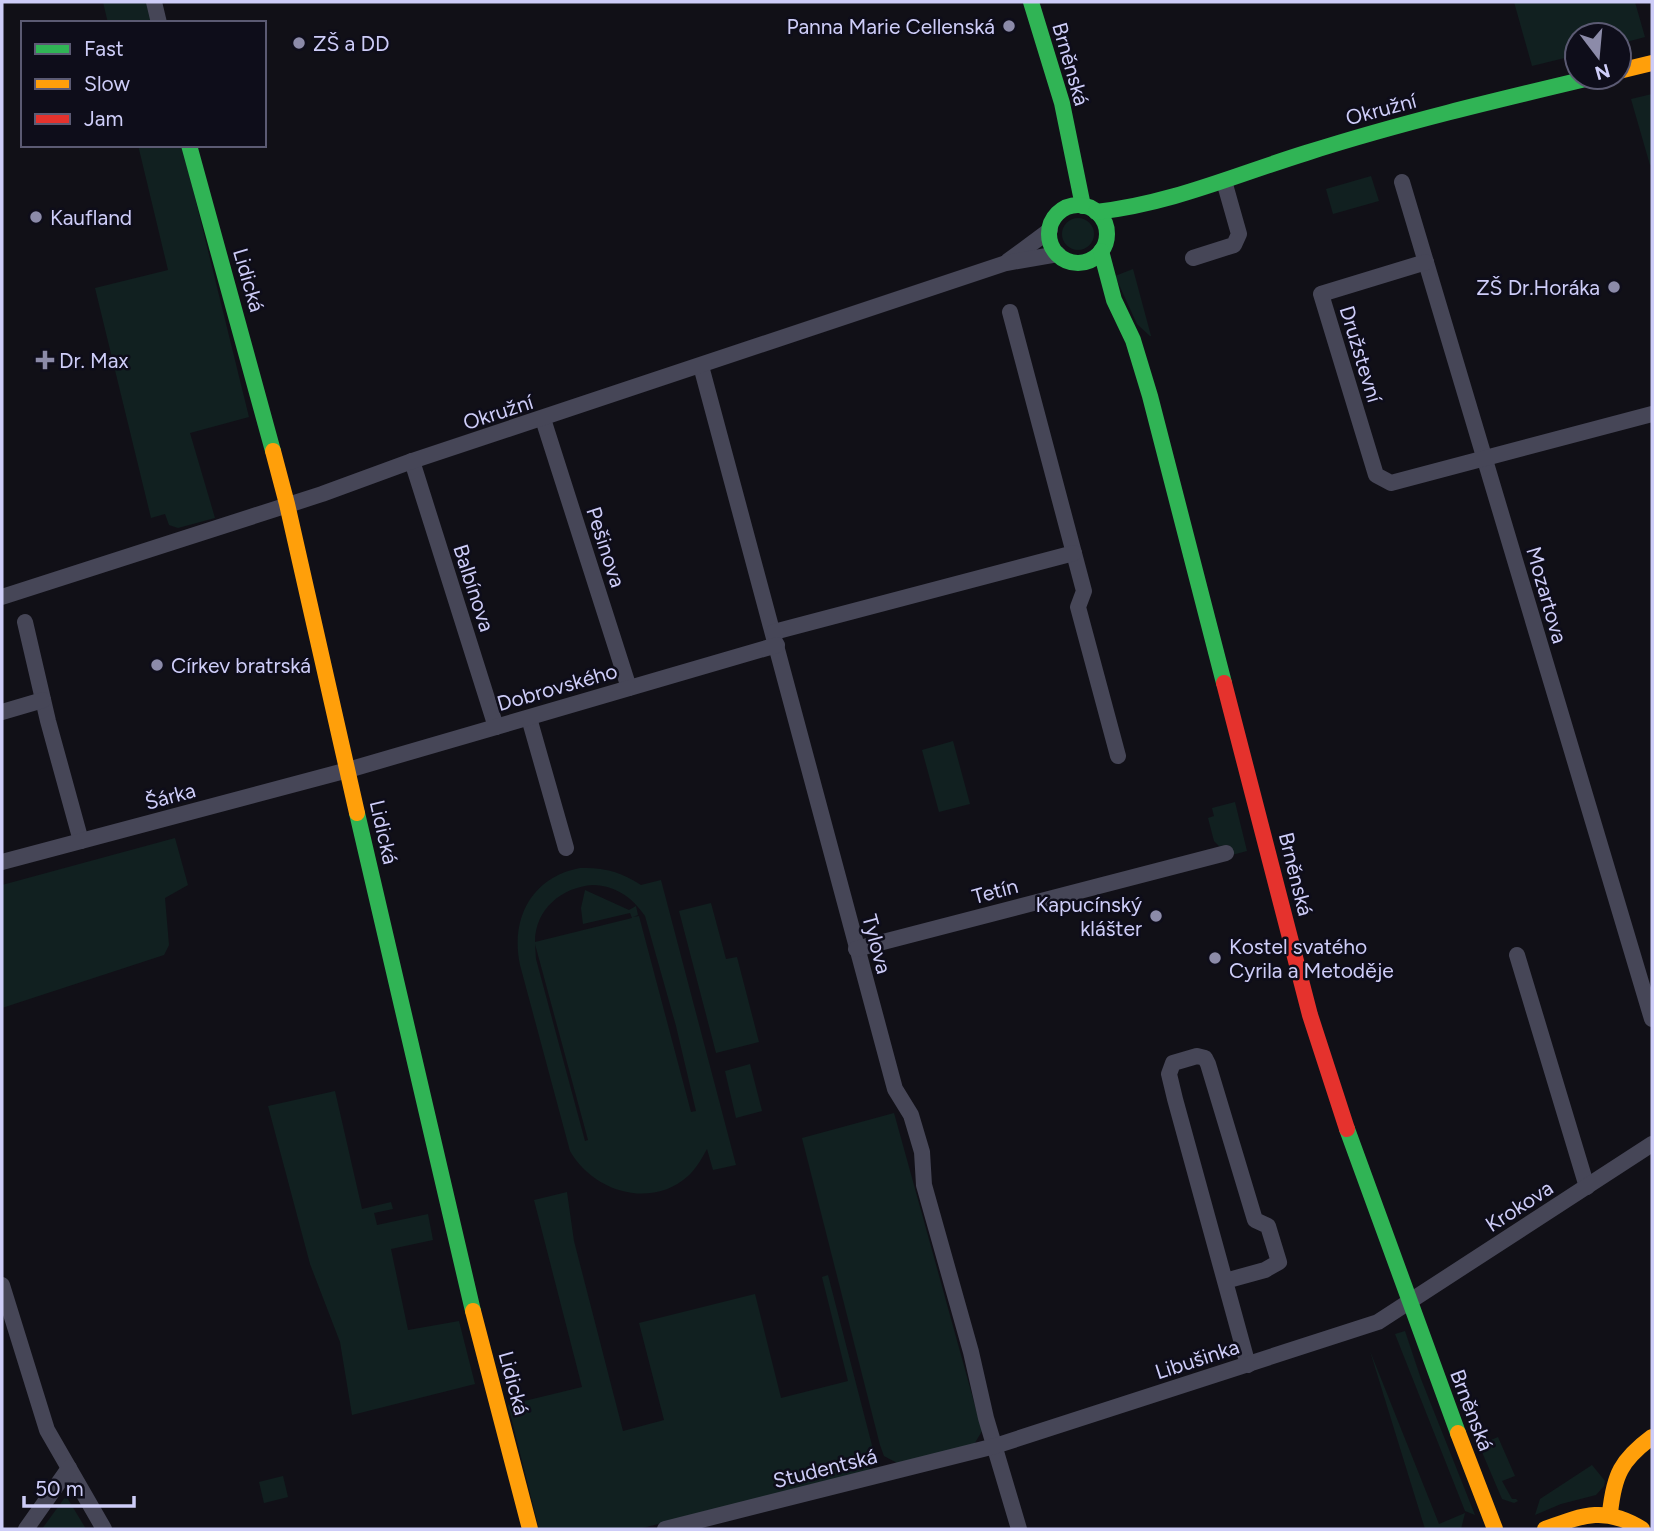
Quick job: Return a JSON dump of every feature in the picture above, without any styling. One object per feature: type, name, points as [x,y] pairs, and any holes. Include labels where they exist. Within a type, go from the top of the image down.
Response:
[{"type":"street","points":[[153,2],[158,21]]},
{"type":"street","name":"Brněnská","points":[[1031,2],[1062,102],[1068,138],[1066,154],[1082,209]]},
{"type":"street","points":[[1633,68],[1652,63]]},
{"type":"street","name":"Okružní","points":[[1082,209],[1122,211],[1183,196],[1380,130],[1563,85]]},
{"type":"street","name":"Lidická","points":[[190,147],[287,504],[458,1253],[530,1529]]},
{"type":"street","points":[[1193,258],[1234,245],[1238,240],[1239,234],[1224,181]]},
{"type":"street","name":"Mozartova","points":[[1402,182],[1652,1019]]},
{"type":"street","name":"Okružní","points":[[1104,244],[1183,196]]},
{"type":"street","points":[[1082,209],[1104,223],[1104,244],[1092,260],[1080,263],[1068,261],[1058,254],[1051,243],[1050,230],[1056,216],[1082,209]]},
{"type":"street","name":"Okružní","points":[[1006,263],[1050,230]]},
{"type":"street","name":"Brněnská","points":[[1104,244],[1114,300],[1133,340],[1150,396],[1310,1015],[1344,1125],[1495,1529]]},
{"type":"street","name":"Okružní","points":[[2,597],[322,494],[412,461],[1006,263],[1058,254]]},
{"type":"street","name":"Družstevní","points":[[1426,262],[1321,294],[1376,475],[1391,483],[1485,458]]},
{"type":"street","name":"Brněnská","points":[[1080,263],[1114,300]]},
{"type":"street","points":[[1010,312],[1084,591],[1077,607],[1118,756]]},
{"type":"street","name":"Tylova","points":[[701,366],[895,1088],[911,1115],[922,1152],[924,1185],[1019,1529]]},
{"type":"street","points":[[1485,458],[1652,414]]},
{"type":"street","name":"Pešinova","points":[[543,419],[629,688]]},
{"type":"street","name":"Balbínova","points":[[412,461],[496,727]]},
{"type":"street","name":"Dobrovského","points":[[348,770],[629,688],[776,638],[1074,553]]},
{"type":"street","points":[[25,622],[81,841]]},
{"type":"street","points":[[2,712],[43,700]]},
{"type":"street","points":[[529,718],[566,848]]},
{"type":"street","name":"Šárka","points":[[2,862],[348,770]]},
{"type":"street","name":"Tetín","points":[[856,949],[1226,853]]},
{"type":"street","points":[[1517,955],[1587,1187]]},
{"type":"street","points":[[1225,1281],[1265,1270],[1279,1262],[1268,1226],[1255,1220],[1208,1064],[1205,1058],[1197,1056],[1172,1063],[1168,1074],[1225,1281],[1248,1364]]},
{"type":"street","name":"Krokova","points":[[1408,1302],[1652,1144]]},
{"type":"street","points":[[2,1285],[5,1307],[47,1430],[104,1529]]},
{"type":"street","name":"Libušinka","points":[[995,1446],[1378,1322],[1408,1302]]},
{"type":"street","points":[[1610,1513],[1612,1481],[1620,1465],[1630,1453],[1652,1437]]},
{"type":"street","name":"Studentská","points":[[665,1529],[995,1446]]},
{"type":"street","points":[[26,1529],[69,1468]]},
{"type":"street","points":[[1545,1529],[1579,1518],[1610,1513],[1642,1529]]},
{"type":"shaded area","points":[[103,2],[147,2],[152,21],[108,21]]},
{"type":"shaded area","points":[[1514,2],[1635,2],[1645,37],[1633,40],[1633,21],[1563,21],[1563,58],[1532,66]]},
{"type":"shaded area","points":[[1652,94],[1652,164],[1650,165],[1631,99]]},
{"type":"shaded area","points":[[138,147],[182,147],[249,417],[190,433],[215,518],[178,528],[169,525],[165,514],[151,518],[95,288],[168,270]]},
{"type":"shaded area","points":[[1371,176],[1379,201],[1333,214],[1326,189]]},
{"type":"shaded area","points":[[1078,218],[1089,223],[1094,234],[1089,245],[1078,250],[1067,245],[1062,234],[1067,223]]},
{"type":"shaded area","points":[[1133,269],[1151,336],[1137,324],[1115,276]]},
{"type":"shaded area","points":[[953,741],[970,804],[939,812],[922,750]]},
{"type":"shaded area","points":[[1235,802],[1247,851],[1232,855],[1229,845],[1219,846],[1214,841],[1208,818],[1214,816],[1212,808]]},
{"type":"shaded area","points":[[175,838],[188,885],[165,898],[169,945],[164,955],[2,1008],[2,885]]},
{"type":"shaded area","points":[[580,868],[597,868],[612,871],[641,885],[661,880],[736,1165],[713,1170],[707,1149],[688,1176],[657,1192],[640,1194],[623,1191],[593,1177],[570,1151],[520,965],[518,948],[518,931],[528,902],[549,880]],"holes":[[[593,885],[623,894],[635,903],[645,916],[676,1026],[696,1111],[691,1112],[639,916],[633,917],[638,915],[636,906],[629,910],[585,890],[581,908],[583,924],[630,913],[632,918],[535,942],[540,919],[552,902],[571,890]],[[535,944],[588,1140],[585,1141],[536,959]]]},
{"type":"shaded area","points":[[711,903],[726,959],[737,957],[759,1042],[716,1053],[679,911]]},
{"type":"shaded area","points":[[750,1064],[762,1111],[736,1118],[725,1071]]},
{"type":"shaded area","points":[[335,1091],[362,1209],[391,1202],[393,1209],[374,1213],[377,1225],[428,1214],[433,1240],[391,1249],[408,1330],[459,1321],[475,1384],[352,1415],[340,1342],[310,1264],[268,1106]]},
{"type":"shaded area","points":[[894,1113],[982,1431],[973,1446],[901,1465],[884,1456],[880,1445],[802,1138]]},
{"type":"shaded area","points":[[567,1192],[574,1241],[623,1431],[664,1420],[639,1323],[755,1294],[781,1398],[848,1381],[822,1277],[828,1275],[875,1457],[871,1467],[864,1474],[638,1529],[539,1529],[508,1405],[582,1387],[534,1200]]},
{"type":"shaded area","points":[[1405,1331],[1421,1379],[1475,1515],[1465,1511],[1395,1334]]},
{"type":"shaded area","points":[[1370,1351],[1439,1524],[1465,1513],[1461,1529],[1425,1529]]},
{"type":"shaded area","points":[[1498,1437],[1515,1476],[1502,1481],[1512,1499],[1518,1501],[1514,1503],[1502,1499],[1479,1445]]},
{"type":"shaded area","points":[[1592,1465],[1605,1481],[1596,1495],[1561,1504],[1535,1515],[1540,1499]]},
{"type":"shaded area","points":[[283,1476],[288,1497],[264,1503],[259,1482]]},
{"type":"shaded area","points":[[66,1496],[86,1529],[42,1529]]},
{"type":"traffic: fast","points":[[1031,2],[1062,103],[1083,206]]},
{"type":"traffic: fast","points":[[1096,212],[1176,196],[1377,132],[1563,84]]},
{"type":"traffic: fast","points":[[190,147],[273,451]]},
{"type":"traffic: fast","points":[[1078,205],[1094,210],[1102,218],[1107,234],[1102,250],[1094,258],[1078,263],[1062,258],[1054,250],[1049,234],[1054,218],[1062,210],[1078,205]]},
{"type":"traffic: fast","points":[[1101,251],[1114,300],[1133,340],[1150,396],[1224,683]]},
{"type":"traffic: fast","points":[[357,813],[473,1311]]},
{"type":"traffic: fast","points":[[1347,1129],[1458,1433]]},
{"type":"traffic: slow","points":[[1633,68],[1652,63]]},
{"type":"traffic: slow","points":[[273,451],[357,813]]},
{"type":"traffic: slow","points":[[473,1311],[530,1529]]},
{"type":"traffic: slow","points":[[1458,1433],[1495,1529]]},
{"type":"traffic: slow","points":[[1610,1513],[1614,1488],[1621,1469],[1633,1453],[1652,1437]]},
{"type":"traffic: slow","points":[[1545,1529],[1594,1515],[1617,1517],[1642,1529]]},
{"type":"traffic: jam","points":[[1224,683],[1310,1015],[1347,1129]]},
{"type":"place","name":"Panna Marie Cellenská","points":[[1009,26]]},
{"type":"place","name":"ZŠ a DD","points":[[299,43]]},
{"type":"place","name":"Kaufland","points":[[36,217]]},
{"type":"place","name":"ZŠ Dr.Horáka","points":[[1614,287]]},
{"type":"place","name":"Dr. Max","points":[[45,360]]},
{"type":"place","name":"Církev bratrská","points":[[157,665]]},
{"type":"place","name":"Kapucínský klášter","points":[[1156,916]]},
{"type":"place","name":"Kostel svatého Cyrila a Metoděje","points":[[1215,958]]}]
